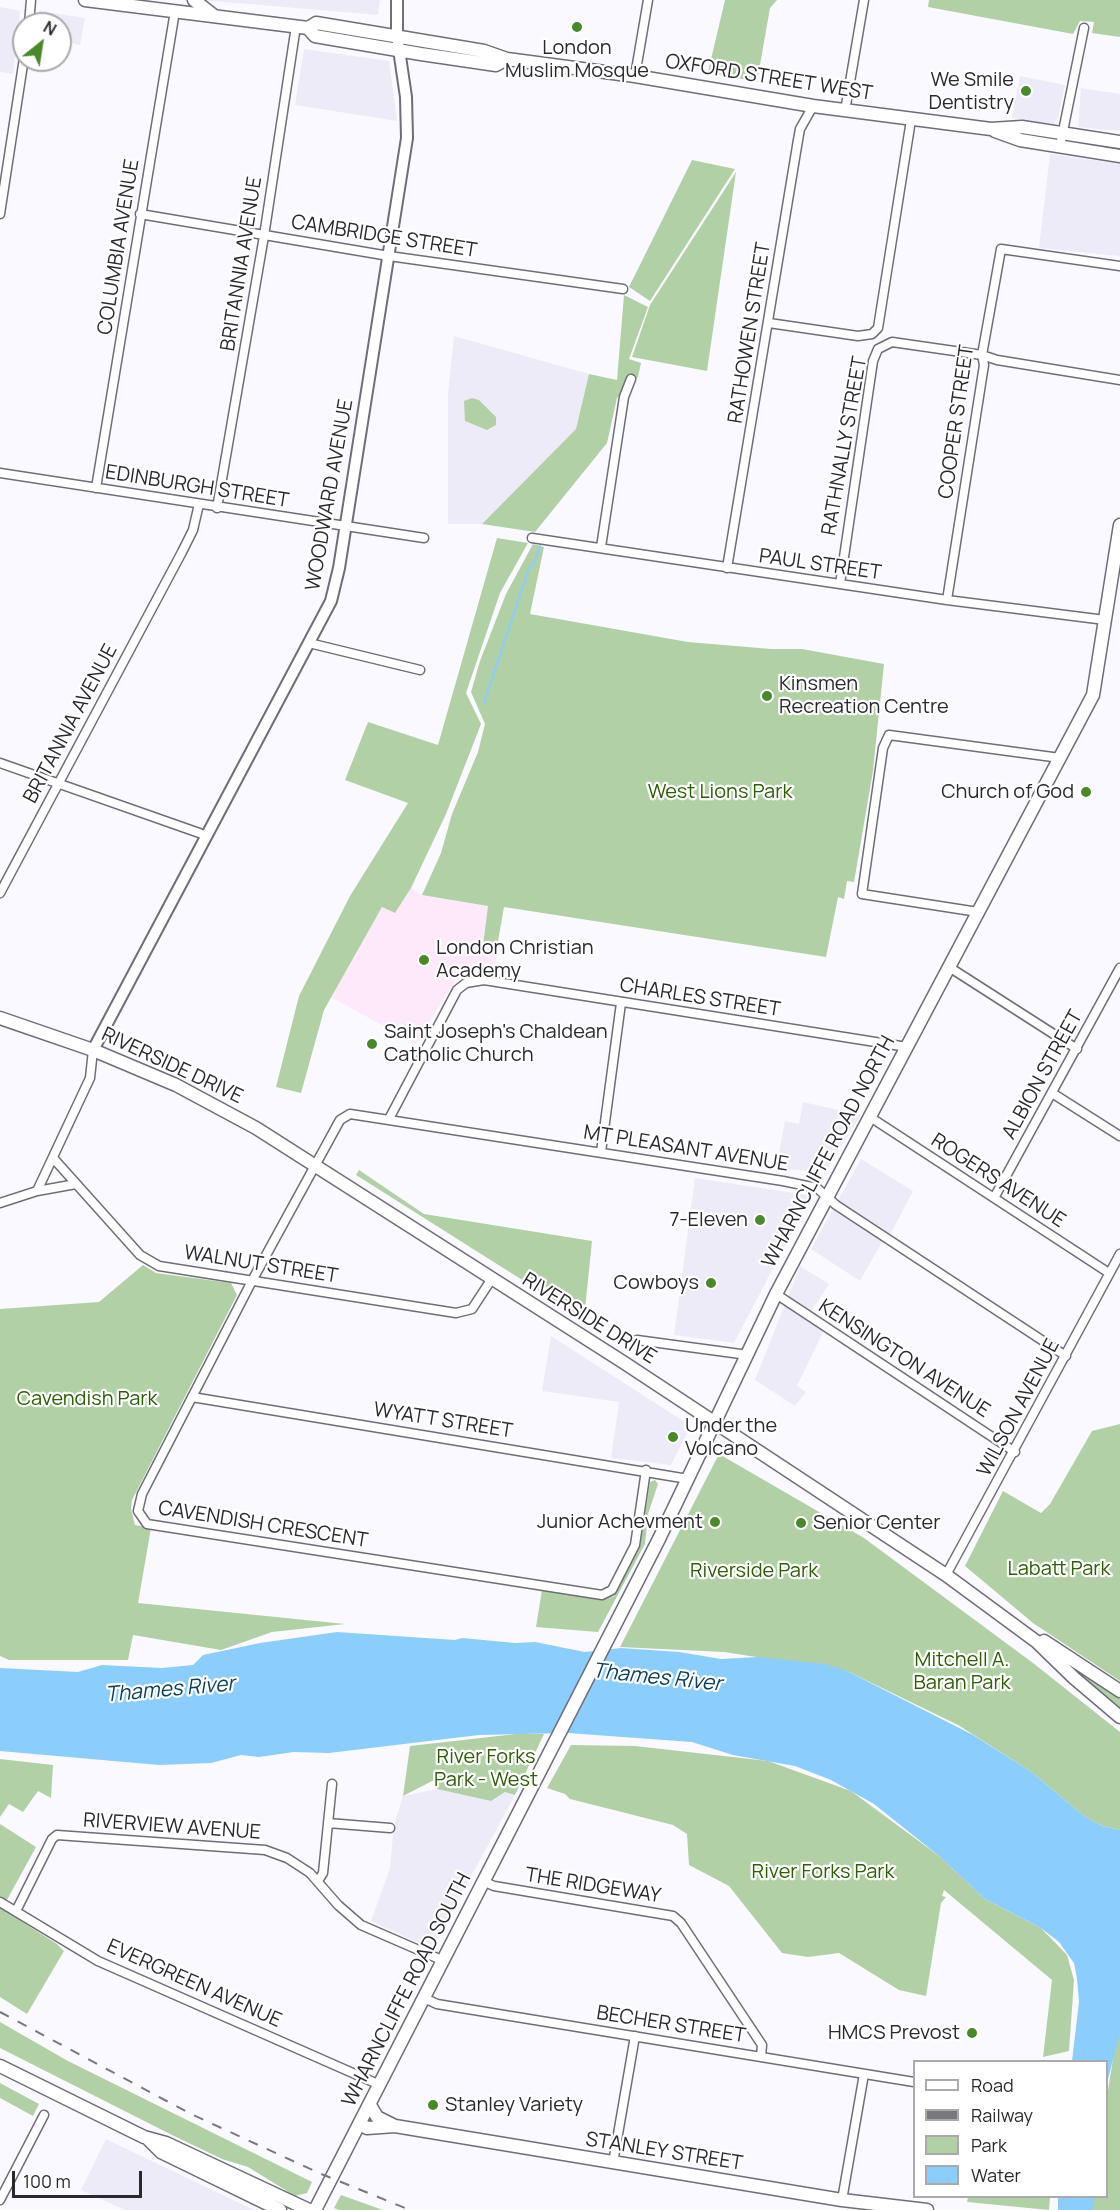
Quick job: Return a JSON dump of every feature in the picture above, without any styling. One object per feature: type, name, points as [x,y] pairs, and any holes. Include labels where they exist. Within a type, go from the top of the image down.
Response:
[{"type":"main road","name":"OXFORD STREET WEST","points":[[85,0],[302,27],[316,23],[397,43],[484,51],[507,59],[635,76],[845,111],[991,129],[1022,127],[1120,142]]},
{"type":"main road","points":[[194,0],[214,16]]},
{"type":"main road","name":"OXFORD STREET WEST","points":[[991,129],[1020,140],[1120,156]]},
{"type":"main road","name":"WHARNCLIFFE ROAD NORTH","points":[[533,1787],[716,1423],[776,1294],[1093,695],[1117,561],[1120,525]]},
{"type":"main road","name":"RIVERSIDE DRIVE","points":[[0,1018],[93,1050],[180,1087],[256,1128],[716,1423],[946,1575],[1037,1642],[1074,1678],[1120,1717]]},
{"type":"main road","points":[[1037,1642],[1044,1641],[1120,1691]]},
{"type":"main road","name":"WHARNCLIFFE ROAD SOUTH","points":[[315,2210],[533,1787]]},
{"type":"main road","points":[[0,2066],[144,2137],[166,2143],[309,2210]]},
{"type":"main road","name":"STANLEY STREET","points":[[370,2105],[377,2117],[395,2126]]},
{"type":"main road","name":"STANLEY STREET","points":[[360,2124],[367,2128],[395,2126],[842,2200],[927,2210]]},
{"type":"main road","points":[[144,2137],[161,2152],[280,2210]]},
{"type":"street","name":"WOODWARD AVENUE","points":[[93,1050],[330,601],[345,527],[407,138],[406,97],[397,43],[397,0]]},
{"type":"street","points":[[635,76],[648,0]]},
{"type":"street","points":[[845,111],[864,0]]},
{"type":"street","name":"COLUMBIA AVENUE","points":[[96,488],[175,11]]},
{"type":"street","name":"BRITANNIA AVENUE","points":[[218,508],[302,27]]},
{"type":"street","points":[[1060,146],[1084,28]]},
{"type":"street","points":[[0,214],[22,72]]},
{"type":"street","name":"RATHOWEN STREET","points":[[727,568],[800,129],[813,106]]},
{"type":"street","name":"RATHNALLY STREET","points":[[769,323],[858,336],[872,334],[880,320],[911,120]]},
{"type":"street","name":"CAMBRIDGE STREET","points":[[140,214],[389,256],[623,289]]},
{"type":"street","name":"COOPER STREET","points":[[947,600],[984,365],[982,355],[1001,249],[1120,266]]},
{"type":"street","name":"RATHNALLY STREET","points":[[840,584],[873,361],[878,348],[892,342],[982,355]]},
{"type":"street","points":[[982,355],[997,360],[1120,380]]},
{"type":"street","points":[[601,547],[624,397],[631,378]]},
{"type":"street","name":"EDINBURGH STREET","points":[[0,473],[424,538]]},
{"type":"street","name":"BRITANNIA AVENUE","points":[[0,893],[186,545],[193,530],[199,504]]},
{"type":"street","name":"PAUL STREET","points":[[532,538],[947,600],[1105,620]]},
{"type":"street","points":[[309,643],[420,670]]},
{"type":"street","points":[[978,912],[862,894],[883,748],[889,735],[1060,758]]},
{"type":"street","points":[[0,763],[206,835]]},
{"type":"street","points":[[949,967],[1077,1049]]},
{"type":"street","name":"ALBION STREET","points":[[994,1198],[1120,968]]},
{"type":"street","name":"CHARLES STREET","points":[[389,1119],[457,990],[466,983],[484,980],[907,1047]]},
{"type":"street","points":[[602,1152],[621,1003]]},
{"type":"street","points":[[36,1191],[54,1158],[90,1078],[93,1050]]},
{"type":"street","points":[[1052,1093],[1120,1136]]},
{"type":"street","name":"MT PLEASANT AVENUE","points":[[314,1166],[340,1120],[350,1114],[783,1180],[817,1188],[836,1206],[1066,1356]]},
{"type":"street","name":"ROGERS AVENUE","points":[[870,1117],[994,1198],[1114,1270]]},
{"type":"street","name":"WALNUT STREET","points":[[54,1158],[140,1255],[159,1266],[253,1279],[456,1313],[472,1310],[491,1280]]},
{"type":"street","name":"CAVENDISH CRESCENT","points":[[314,1166],[142,1494],[138,1511],[147,1524],[602,1595],[612,1590],[635,1545],[646,1470]]},
{"type":"street","points":[[0,1203],[36,1191],[76,1184]]},
{"type":"street","name":"WILSON AVENUE","points":[[946,1575],[1114,1270],[1120,1254]]},
{"type":"street","name":"KENSINGTON AVENUE","points":[[776,1294],[1015,1452]]},
{"type":"street","points":[[637,1340],[748,1355]]},
{"type":"street","name":"WYATT STREET","points":[[192,1397],[646,1470],[688,1479]]},
{"type":"street","points":[[318,1881],[323,1873],[332,1784]]},
{"type":"street","points":[[328,1823],[390,1828]]},
{"type":"street","name":"RIVERVIEW AVENUE","points":[[16,1911],[52,1839],[60,1835],[265,1850],[287,1858],[318,1881],[338,1905],[361,1925],[444,1961]]},
{"type":"street","name":"THE RIDGEWAY","points":[[485,1882],[494,1886],[674,1916],[681,1923],[762,2045],[761,2057]]},
{"type":"street","name":"EVERGREEN AVENUE","points":[[0,1902],[98,1961],[381,2085]]},
{"type":"street","name":"BECHER STREET","points":[[424,1998],[438,2004],[913,2082]]},
{"type":"street","points":[[613,2163],[635,2036]]},
{"type":"street","points":[[842,2200],[864,2074]]},
{"type":"street","points":[[0,2200],[44,2115]]},
{"type":"shaded area","points":[[201,0],[380,0],[378,15]]},
{"type":"shaded area","points":[[0,7],[20,11],[12,12],[13,74],[0,72]]},
{"type":"shaded area","points":[[72,16],[85,18],[80,45],[72,43]]},
{"type":"shaded area","points":[[304,49],[389,61],[397,121],[295,105]]},
{"type":"shaded area","points":[[1020,76],[1065,85],[1058,118],[1054,124],[1012,118]]},
{"type":"shaded area","points":[[1081,88],[1120,94],[1120,131],[1078,127]]},
{"type":"shaded area","points":[[1050,154],[1120,164],[1120,256],[1039,248]]},
{"type":"shaded area","points":[[454,336],[589,374],[576,429],[482,524],[448,524],[448,393]]},
{"type":"shaded area","name":"London Christian Academy","points":[[411,888],[422,895],[488,906],[483,944],[497,947],[496,974],[460,972],[416,1044],[331,997],[382,907],[395,913]]},
{"type":"shaded area","points":[[803,1102],[861,1115],[826,1171],[776,1169],[785,1121],[799,1124]]},
{"type":"shaded area","points":[[861,1159],[913,1191],[889,1237],[882,1242],[860,1281],[811,1249]]},
{"type":"shaded area","points":[[695,1178],[807,1195],[807,1203],[734,1343],[674,1335]]},
{"type":"shaded area","points":[[800,1266],[829,1284],[810,1313],[827,1324],[797,1386],[806,1392],[795,1406],[755,1380]]},
{"type":"shaded area","points":[[551,1336],[691,1426],[671,1465],[611,1458],[619,1402],[542,1391]]},
{"type":"shaded area","points":[[437,1789],[491,1801],[505,1792],[515,1795],[432,1949],[371,1921],[390,1868],[394,1825],[403,1796]]},
{"type":"shaded area","points":[[106,2139],[254,2210],[125,2210],[81,2190]]},
{"type":"green space","points":[[725,0],[777,0],[770,8],[757,82],[708,72]]},
{"type":"green space","points":[[929,0],[1120,0],[1120,37],[1092,33],[1094,22],[1080,21],[1073,34],[928,7]]},
{"type":"green space","points":[[692,160],[735,169],[650,301],[629,287]]},
{"type":"green space","points":[[736,172],[707,371],[632,357],[650,305]]},
{"type":"green space","points":[[624,295],[648,307],[629,359],[641,363],[638,377],[617,398],[607,443],[535,532],[482,524],[576,429],[589,374],[617,380]]},
{"type":"green space","points":[[472,398],[479,400],[496,417],[496,425],[487,430],[465,421],[464,401]]},
{"type":"green space","points":[[497,538],[528,543],[500,593],[466,693],[481,724],[446,814],[411,888],[395,913],[382,907],[324,1010],[301,1093],[276,1087],[299,996],[350,896],[408,803],[345,780],[368,722],[438,745]]},
{"type":"green space","name":"West Lions Park","points":[[533,544],[544,547],[530,614],[688,642],[771,649],[802,649],[884,664],[873,771],[854,882],[847,881],[844,899],[838,897],[826,957],[504,907],[497,947],[483,945],[488,906],[422,895],[441,853],[452,814],[478,752],[485,724],[471,692],[480,661],[506,594]]},
{"type":"green space","points":[[359,1170],[424,1214],[592,1241],[584,1319],[356,1175]]},
{"type":"green space","name":"Cavendish Park","points":[[143,1265],[156,1273],[231,1283],[237,1295],[132,1500],[131,1509],[135,1525],[151,1528],[138,1603],[345,1624],[272,1632],[221,1650],[133,1635],[128,1660],[9,1660],[0,1656],[0,1309],[99,1302]]},
{"type":"green space","name":"Labatt Park","points":[[1120,1424],[1120,1681],[1033,1623],[965,1566],[1003,1491],[1041,1513],[1050,1504],[1092,1431]]},
{"type":"green space","name":"Riverside Park","points":[[719,1454],[864,1538],[1033,1663],[1120,1732],[1120,1830],[1102,1826],[1084,1816],[1030,1771],[958,1725],[847,1671],[724,1652],[620,1647]]},
{"type":"green space","points":[[655,1480],[658,1484],[648,1514],[645,1544],[598,1632],[536,1627],[542,1590],[603,1600],[614,1596],[640,1546],[650,1482]]},
{"type":"green space","points":[[1079,1671],[1120,1699],[1120,1709],[1078,1673]]},
{"type":"green space","name":"River Forks Park - West","points":[[516,1734],[544,1734],[515,1795],[505,1792],[491,1801],[437,1789],[438,1778],[403,1796],[410,1746]]},
{"type":"green space","name":"River Forks Park","points":[[571,1745],[635,1746],[768,1761],[851,1791],[939,1856],[985,1899],[1041,1928],[1067,1955],[1074,1980],[1069,2051],[1043,2057],[1052,1980],[944,1890],[942,1896],[946,1897],[941,1903],[926,1996],[899,1990],[839,1953],[808,1957],[782,1953],[729,1886],[689,1865],[687,1834],[673,1825],[570,1799],[565,1794],[547,1788]]},
{"type":"green space","points":[[0,1759],[53,1765],[51,1798],[38,1791],[23,1812],[9,1804],[0,1817]]},
{"type":"green space","points":[[0,1824],[36,1847],[2,1909],[57,1944],[64,1951],[27,2014],[0,1997]]},
{"type":"green space","points":[[1120,2014],[1120,2210],[1089,2210],[1091,2198],[1108,2198],[1108,2091]]},
{"type":"green space","points":[[0,2022],[68,2061],[312,2182],[307,2193],[295,2196],[248,2167],[222,2159],[174,2136],[0,2048]]},
{"type":"green space","points":[[0,2083],[39,2104],[33,2116],[0,2098]]},
{"type":"green space","points":[[341,2195],[383,2210],[339,2210],[334,2208]]},
{"type":"green space","points":[[968,2198],[1050,2198],[1049,2210],[967,2202]]},
{"type":"water","name":"Thames River","points":[[337,1632],[455,1640],[462,1638],[515,1643],[535,1642],[585,1652],[621,1648],[679,1652],[721,1659],[758,1657],[825,1664],[847,1671],[973,1735],[1030,1771],[1084,1816],[1102,1826],[1120,1830],[1120,2033],[1108,2079],[1108,2060],[1072,2060],[1079,2002],[1077,1978],[1074,1963],[1059,1942],[1041,1928],[985,1899],[939,1856],[874,1804],[831,1780],[795,1766],[733,1755],[692,1742],[568,1733],[479,1735],[329,1753],[294,1752],[259,1757],[241,1755],[211,1763],[159,1765],[0,1751],[0,1668],[78,1672],[102,1665],[162,1668],[193,1665],[203,1655],[260,1643]]},
{"type":"water","points":[[1058,2198],[1095,2198],[1092,2210],[1058,2210]]},
{"type":"waterway","points":[[484,703],[529,568],[535,562],[540,546]]},
{"type":"railway","points":[[0,2012],[191,2114],[319,2173],[410,2210]]},
{"type":"place","name":"London Muslim Mosque","points":[[577,27]]},
{"type":"place","name":"We Smile Dentistry","points":[[1026,91]]},
{"type":"place","name":"Kinsmen Recreation Centre","points":[[767,696]]},
{"type":"place","name":"Church of God","points":[[1086,792]]},
{"type":"place","name":"London Christian Academy","points":[[424,960]]},
{"type":"place","name":"Saint Joseph's Chaldean Catholic Church","points":[[372,1044]]},
{"type":"place","name":"7-Eleven","points":[[760,1220]]},
{"type":"place","name":"Cowboys","points":[[711,1283]]},
{"type":"place","name":"Under the Volcano","points":[[673,1437]]},
{"type":"place","name":"Junior Achevment","points":[[715,1522]]},
{"type":"place","name":"Senior Center","points":[[801,1523]]},
{"type":"place","name":"HMCS Prevost","points":[[972,2033]]},
{"type":"place","name":"Stanley Variety","points":[[433,2105]]},
{"type":"park label","name":"Mitchell A. Baran Park","points":[[962,1672]]}]
